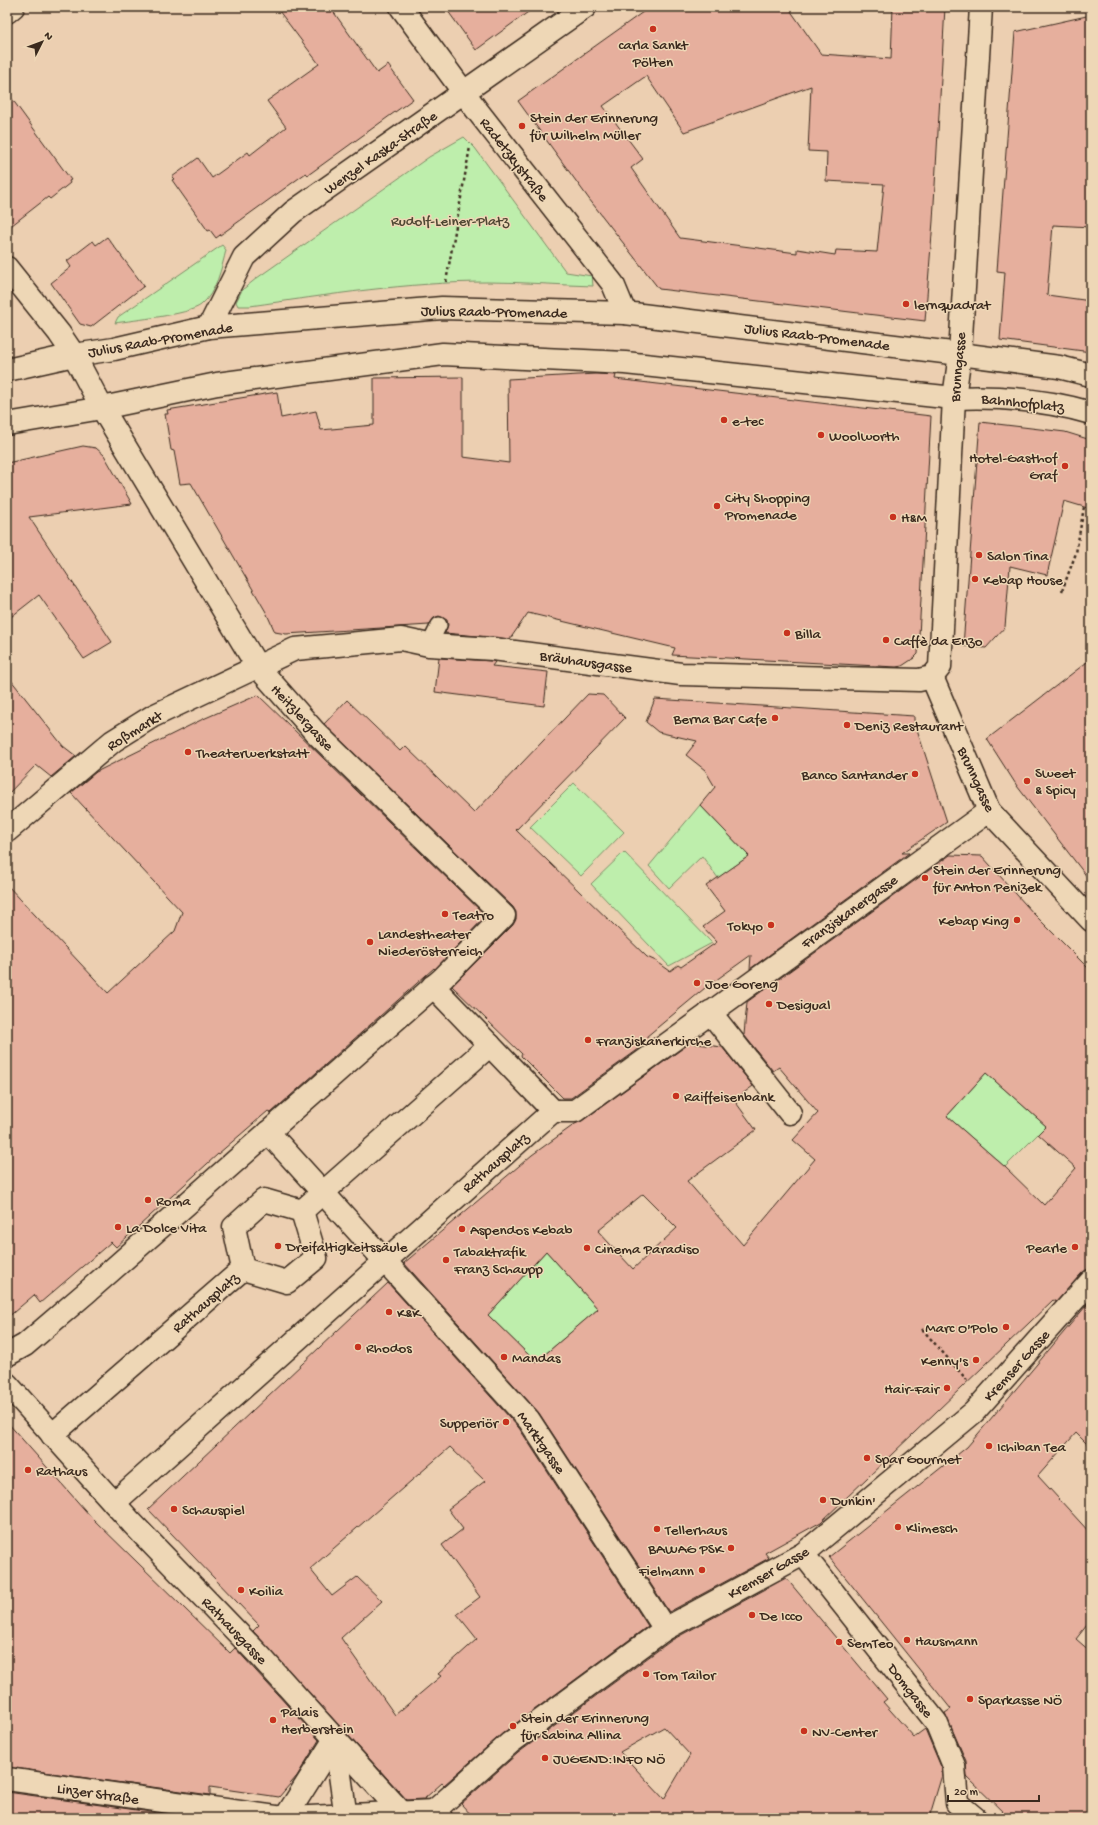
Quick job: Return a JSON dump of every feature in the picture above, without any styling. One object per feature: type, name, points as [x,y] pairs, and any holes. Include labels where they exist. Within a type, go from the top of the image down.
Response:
[{"type":"street","points":[[7,12],[13,7]]},
{"type":"street","name":"Radetzkystraße","points":[[401,7],[471,101],[613,284],[625,313]]},
{"type":"street","name":"Wenzel Kaska-Straße","points":[[209,327],[244,257],[293,212],[471,101],[585,7]]},
{"type":"street","name":"Brunngasse","points":[[981,7],[960,354],[954,398],[940,667],[926,679],[989,811],[1091,920]]},
{"type":"street","name":"Heitzlergasse","points":[[7,268],[59,333],[74,355],[102,408],[257,666],[315,732],[504,916],[438,982]]},
{"type":"street","name":"Julius Raab-Promenade","points":[[7,370],[74,355],[114,349],[209,327],[442,308],[625,313],[960,354]]},
{"type":"street","points":[[7,424],[102,408],[217,384],[443,354],[625,363],[954,398]]},
{"type":"street","points":[[960,354],[1059,367],[1091,375]]},
{"type":"street","name":"Bahnhofplatz","points":[[954,398],[986,397],[1062,404],[1091,413]]},
{"type":"street","name":"Bräuhausgasse","points":[[257,666],[295,649],[347,637],[401,640],[429,645],[493,649],[681,674],[926,679]]},
{"type":"street","name":"Roßmarkt","points":[[7,831],[113,741],[153,716],[257,666]]},
{"type":"street","name":"Franziskanergasse","points":[[553,1111],[575,1111],[989,811]]},
{"type":"street","points":[[7,1355],[25,1345],[87,1292],[438,982],[490,1045],[553,1111]]},
{"type":"street","points":[[710,1012],[790,1113]]},
{"type":"street","points":[[243,1269],[287,1282],[316,1258],[302,1211],[490,1045]]},
{"type":"street","name":"Rathausplatz","points":[[114,1503],[390,1267],[553,1111]]},
{"type":"street","points":[[268,1132],[390,1267]]},
{"type":"street","name":"Rathausplatz","points":[[52,1435],[243,1269],[234,1227],[264,1200],[302,1211]]},
{"type":"street","name":"Marktgasse","points":[[390,1267],[529,1420],[665,1629]]},
{"type":"street","name":"Kremser Gasse","points":[[437,1815],[510,1743],[665,1629],[803,1554],[974,1412],[1091,1281]]},
{"type":"street","points":[[7,1384],[114,1503]]},
{"type":"street","name":"Rathausgasse","points":[[114,1503],[260,1656],[334,1739],[398,1815]]},
{"type":"street","name":"Domgasse","points":[[803,1554],[936,1722],[954,1766],[953,1810],[975,1818]]},
{"type":"street","points":[[334,1739],[346,1816]]},
{"type":"street","points":[[284,1818],[334,1739]]},
{"type":"street","name":"Linzer Straße","points":[[7,1779],[284,1818]]},
{"type":"street","points":[[289,1818],[437,1815]]},
{"type":"lane","points":[[429,645],[439,625]]},
{"type":"path","points":[[442,308],[471,101]]},
{"type":"path","points":[[1062,591],[1076,552],[1084,507]]},
{"type":"path","points":[[922,1329],[985,1400]]},
{"type":"green space","name":"Rudolf-Leiner-Platz","points":[[464,137],[475,148],[566,272],[592,276],[593,286],[500,282],[428,284],[368,290],[250,306],[238,306],[236,302],[242,290],[257,278],[429,157]]},
{"type":"green space","points":[[222,245],[226,250],[218,279],[211,294],[201,305],[185,312],[115,323],[118,317]]},
{"type":"green space","points":[[574,783],[624,832],[581,876],[530,827]]},
{"type":"green space","points":[[700,805],[749,856],[718,878],[702,856],[669,888],[649,866]]},
{"type":"green space","points":[[624,852],[712,943],[669,966],[591,884]]},
{"type":"green space","points":[[986,1073],[1046,1126],[1005,1167],[947,1116]]},
{"type":"green space","points":[[546,1251],[598,1309],[536,1362],[488,1315]]},
{"type":"building","points":[[276,7],[330,7],[377,73],[388,65],[413,99],[308,175],[306,173],[216,238],[210,230],[208,231],[172,180],[174,179],[172,177],[198,158],[212,178],[248,152],[250,155],[286,127],[267,101],[319,64]]},
{"type":"building","points":[[445,7],[535,7],[476,50]]},
{"type":"building","points":[[650,7],[788,7],[821,54],[891,59],[893,7],[945,7],[933,221],[925,321],[659,289],[589,199],[518,101]],"holes":[[[646,76],[684,132],[811,86],[808,151],[827,152],[826,181],[884,184],[877,252],[836,250],[835,255],[797,249],[797,253],[680,238],[631,168],[643,159],[603,106]]]},
{"type":"building","points":[[1091,15],[1091,227],[1053,225],[1047,295],[1091,301],[1091,352],[1000,340],[1005,272],[997,271],[1015,32]]},
{"type":"building","points":[[7,92],[71,180],[69,181],[70,183],[50,199],[48,197],[7,229]]},
{"type":"building","points":[[107,237],[144,286],[91,327],[80,324],[51,283],[71,267],[67,261],[93,241],[96,245]]},
{"type":"building","points":[[596,374],[616,375],[615,379],[931,416],[918,654],[902,666],[896,667],[672,655],[675,648],[528,613],[510,639],[445,633],[448,625],[447,620],[439,616],[434,618],[429,625],[286,634],[275,632],[266,612],[191,483],[180,484],[174,451],[171,450],[165,414],[168,414],[167,410],[277,392],[281,418],[316,411],[321,430],[374,425],[374,378],[463,377],[463,457],[509,463],[508,379]]},
{"type":"building","points":[[980,422],[1065,432],[1091,440],[1091,509],[1064,501],[1047,575],[1010,566],[1005,627],[986,648],[963,646]]},
{"type":"building","points":[[83,446],[96,448],[104,455],[132,504],[29,517],[112,642],[84,659],[39,595],[7,620],[7,463]]},
{"type":"building","points":[[439,658],[492,661],[495,662],[492,666],[548,672],[544,706],[435,692]]},
{"type":"building","points":[[1091,659],[1091,882],[1017,786],[987,739]]},
{"type":"building","points":[[7,675],[63,746],[76,756],[51,777],[36,765],[7,795]]},
{"type":"building","points":[[588,694],[603,695],[625,718],[516,830],[647,957],[656,961],[670,971],[678,965],[681,967],[717,942],[703,927],[725,911],[706,886],[749,856],[700,805],[715,787],[705,770],[686,755],[697,741],[658,732],[646,722],[655,699],[914,716],[947,822],[902,853],[909,853],[750,969],[751,955],[705,988],[646,1037],[654,1038],[571,1098],[563,1098],[521,1056],[522,1054],[452,986],[513,925],[516,919],[516,912],[513,907],[324,724],[347,700],[400,751],[405,746],[474,813]]},
{"type":"building","points":[[258,695],[486,916],[435,969],[434,968],[271,1113],[268,1111],[218,1154],[116,1247],[111,1242],[40,1303],[34,1295],[7,1318],[7,885],[108,993],[175,931],[182,912],[71,793],[96,772],[201,720]]},
{"type":"building","points":[[950,855],[982,856],[1034,914],[1091,971],[1091,1269],[1082,1273],[1056,1302],[1053,1300],[821,1522],[765,1553],[769,1558],[669,1612],[539,1413],[404,1263],[532,1155],[690,1043],[722,1047],[753,1086],[734,1100],[756,1130],[687,1181],[743,1245],[815,1159],[793,1140],[818,1113],[779,1067],[773,1071],[744,1035],[747,1002]],"holes":[[[986,1073],[1046,1126],[1038,1134],[1076,1168],[1044,1205],[1005,1167],[947,1116]],[[643,1194],[677,1228],[633,1269],[598,1231]],[[546,1251],[598,1309],[536,1362],[488,1315]]]},
{"type":"building","points":[[388,1283],[519,1428],[648,1626],[503,1733],[444,1785],[442,1783],[424,1799],[407,1800],[253,1631],[259,1625],[148,1509]],"holes":[[[450,1447],[485,1481],[448,1509],[463,1529],[442,1545],[480,1597],[457,1614],[477,1639],[438,1674],[441,1676],[395,1715],[341,1638],[382,1601],[357,1577],[332,1596],[310,1569]]]},
{"type":"building","points":[[1091,1300],[1091,1448],[1076,1433],[1038,1476],[1091,1534],[1091,1620],[1076,1639],[1091,1652],[1091,1818],[1009,1818],[967,1777],[966,1761],[945,1713],[951,1709],[829,1557],[967,1447]]},
{"type":"building","points":[[7,1422],[92,1518],[230,1653],[235,1648],[319,1740],[297,1776],[279,1797],[210,1787],[210,1795],[7,1767]]},
{"type":"building","points":[[786,1578],[887,1699],[883,1702],[914,1737],[925,1729],[942,1769],[942,1775],[929,1818],[474,1818],[461,1804],[518,1753],[672,1640]],"holes":[[[664,1727],[690,1755],[664,1799],[620,1752]]]},
{"type":"building","points":[[7,1792],[194,1818],[7,1818]]},
{"type":"place","name":"carla Sankt Pölten","points":[[653,29]]},
{"type":"place","name":"Stein der Erinnerung für Wilhelm Müller","points":[[522,126]]},
{"type":"place","name":"lernquadrat","points":[[906,304]]},
{"type":"place","name":"e-tec","points":[[724,420]]},
{"type":"place","name":"Woolworth","points":[[821,435]]},
{"type":"place","name":"Hotel-Gasthof Graf","points":[[1065,466]]},
{"type":"place","name":"City Shopping Promenade","points":[[717,506]]},
{"type":"place","name":"H&M","points":[[893,517]]},
{"type":"place","name":"Salon Tina","points":[[979,555]]},
{"type":"place","name":"Kebap House","points":[[975,579]]},
{"type":"place","name":"Billa","points":[[787,633]]},
{"type":"place","name":"Caffè da Enzo","points":[[886,640]]},
{"type":"place","name":"Berna Bar Cafe","points":[[775,718]]},
{"type":"place","name":"Deniz Restaurant","points":[[847,725]]},
{"type":"place","name":"Theaterwerkstatt","points":[[188,752]]},
{"type":"place","name":"Banco Santander","points":[[915,774]]},
{"type":"place","name":"Sweet & Spicy","points":[[1027,781]]},
{"type":"place","name":"Stein der Erinnerung für Anton Penizek","points":[[925,878]]},
{"type":"place","name":"Teatro","points":[[445,914]]},
{"type":"place","name":"Kebap King","points":[[1017,920]]},
{"type":"place","name":"Tokyo","points":[[771,925]]},
{"type":"place","name":"Landestheater Niederösterreich","points":[[370,942]]},
{"type":"place","name":"Joe Goreng","points":[[697,983]]},
{"type":"place","name":"Desigual","points":[[769,1004]]},
{"type":"place","name":"Franziskanerkirche","points":[[588,1040]]},
{"type":"place","name":"Raiffeisenbank","points":[[676,1096]]},
{"type":"place","name":"Roma","points":[[148,1200]]},
{"type":"place","name":"La Dolce Vita","points":[[118,1227]]},
{"type":"place","name":"Aspendos Kebab","points":[[462,1229]]},
{"type":"place","name":"Dreifaltigkeitssäule","points":[[278,1246]]},
{"type":"place","name":"Pearle","points":[[1075,1247]]},
{"type":"place","name":"Cinema Paradiso","points":[[587,1248]]},
{"type":"place","name":"Tabaktrafik Franz Schaupp","points":[[446,1260]]},
{"type":"place","name":"K&K","points":[[389,1312]]},
{"type":"place","name":"Marc O'Polo","points":[[1006,1327]]},
{"type":"place","name":"Rhodos","points":[[358,1347]]},
{"type":"place","name":"Mandas","points":[[504,1357]]},
{"type":"place","name":"Kenny's","points":[[976,1360]]},
{"type":"place","name":"Hair-Fair","points":[[947,1388]]},
{"type":"place","name":"Supperiör","points":[[506,1422]]},
{"type":"place","name":"Ichiban Tea","points":[[989,1446]]},
{"type":"place","name":"Spar Gourmet","points":[[867,1458]]},
{"type":"place","name":"Rathaus","points":[[28,1470]]},
{"type":"place","name":"Dunkin'","points":[[823,1500]]},
{"type":"place","name":"Schauspiel","points":[[174,1509]]},
{"type":"place","name":"Klimesch","points":[[898,1527]]},
{"type":"place","name":"Tellerhaus","points":[[657,1529]]},
{"type":"place","name":"BAWAG PSK","points":[[731,1548]]},
{"type":"place","name":"Fielmann","points":[[702,1570]]},
{"type":"place","name":"Koilia","points":[[241,1590]]},
{"type":"place","name":"De Icco","points":[[752,1615]]},
{"type":"place","name":"Hausmann","points":[[907,1640]]},
{"type":"place","name":"SemTeo","points":[[839,1642]]},
{"type":"place","name":"Tom Tailor","points":[[646,1674]]},
{"type":"place","name":"Sparkasse NÖ","points":[[970,1699]]},
{"type":"place","name":"Palais Herberstein","points":[[273,1720]]},
{"type":"place","name":"Stein der Erinnerung für Sabina Allina","points":[[513,1726]]},
{"type":"place","name":"NV-Center","points":[[804,1731]]},
{"type":"place","name":"JUGEND:INFO NÖ","points":[[545,1758]]}]
